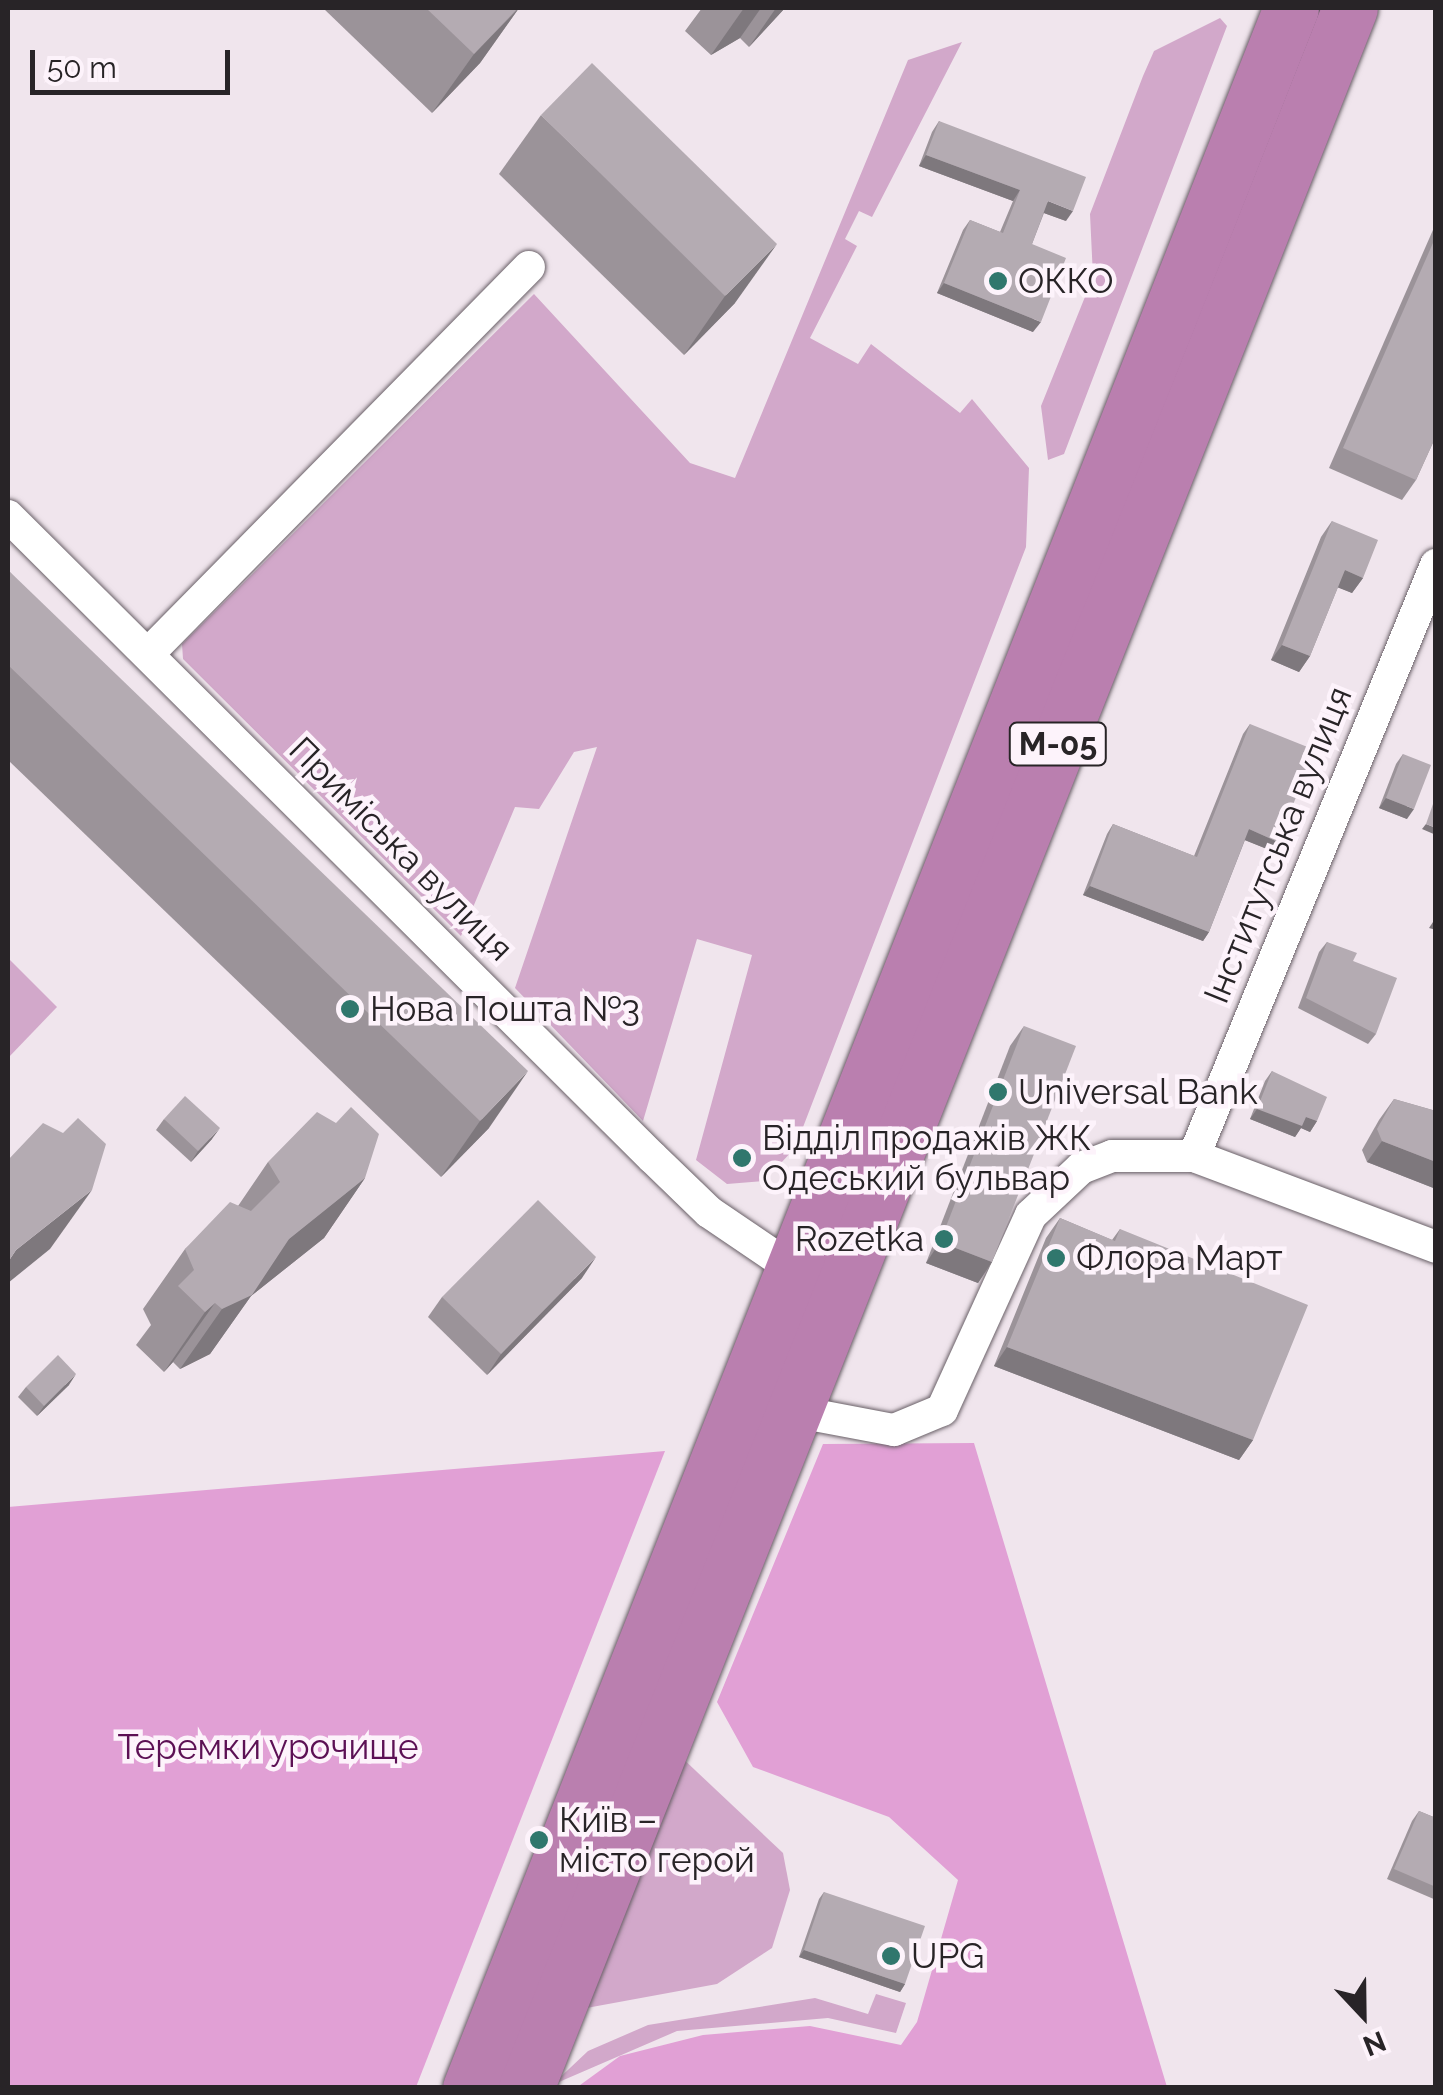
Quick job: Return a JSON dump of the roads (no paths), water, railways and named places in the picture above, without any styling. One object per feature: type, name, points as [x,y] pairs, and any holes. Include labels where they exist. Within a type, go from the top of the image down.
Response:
[{"type":"highway","name":"М-05","points":[[526,2088],[738,1477],[790,1267],[1290,8]]},
{"type":"highway","name":"М-05","points":[[470,2088],[738,1477],[793,1411],[1350,8]]},
{"type":"street","points":[[148,654],[529,267]]},
{"type":"street","name":"Приміська вулиця","points":[[8,516],[694,1198],[790,1267]]},
{"type":"street","name":"Інститутська вулиця","points":[[1194,1156],[1436,565]]},
{"type":"street","points":[[793,1411],[894,1430],[942,1410],[1050,1190],[1112,1156],[1194,1156],[1436,1247]]},
{"type":"place","name":"ОККО","points":[[998,281]]},
{"type":"place","name":"Нова Пошта №3","points":[[350,1009]]},
{"type":"place","name":"Universal Bank","points":[[998,1092]]},
{"type":"place","name":"Відділ продажів ЖК Одеський бульвар","points":[[742,1158]]},
{"type":"place","name":"Rozetka","points":[[944,1239]]},
{"type":"place","name":"Флора Март","points":[[1056,1258]]},
{"type":"place","name":"Київ – місто герой","points":[[539,1840]]},
{"type":"place","name":"UPG","points":[[891,1956]]},
{"type":"park label","name":"Теремки урочище","points":[[268,1747]]}]
